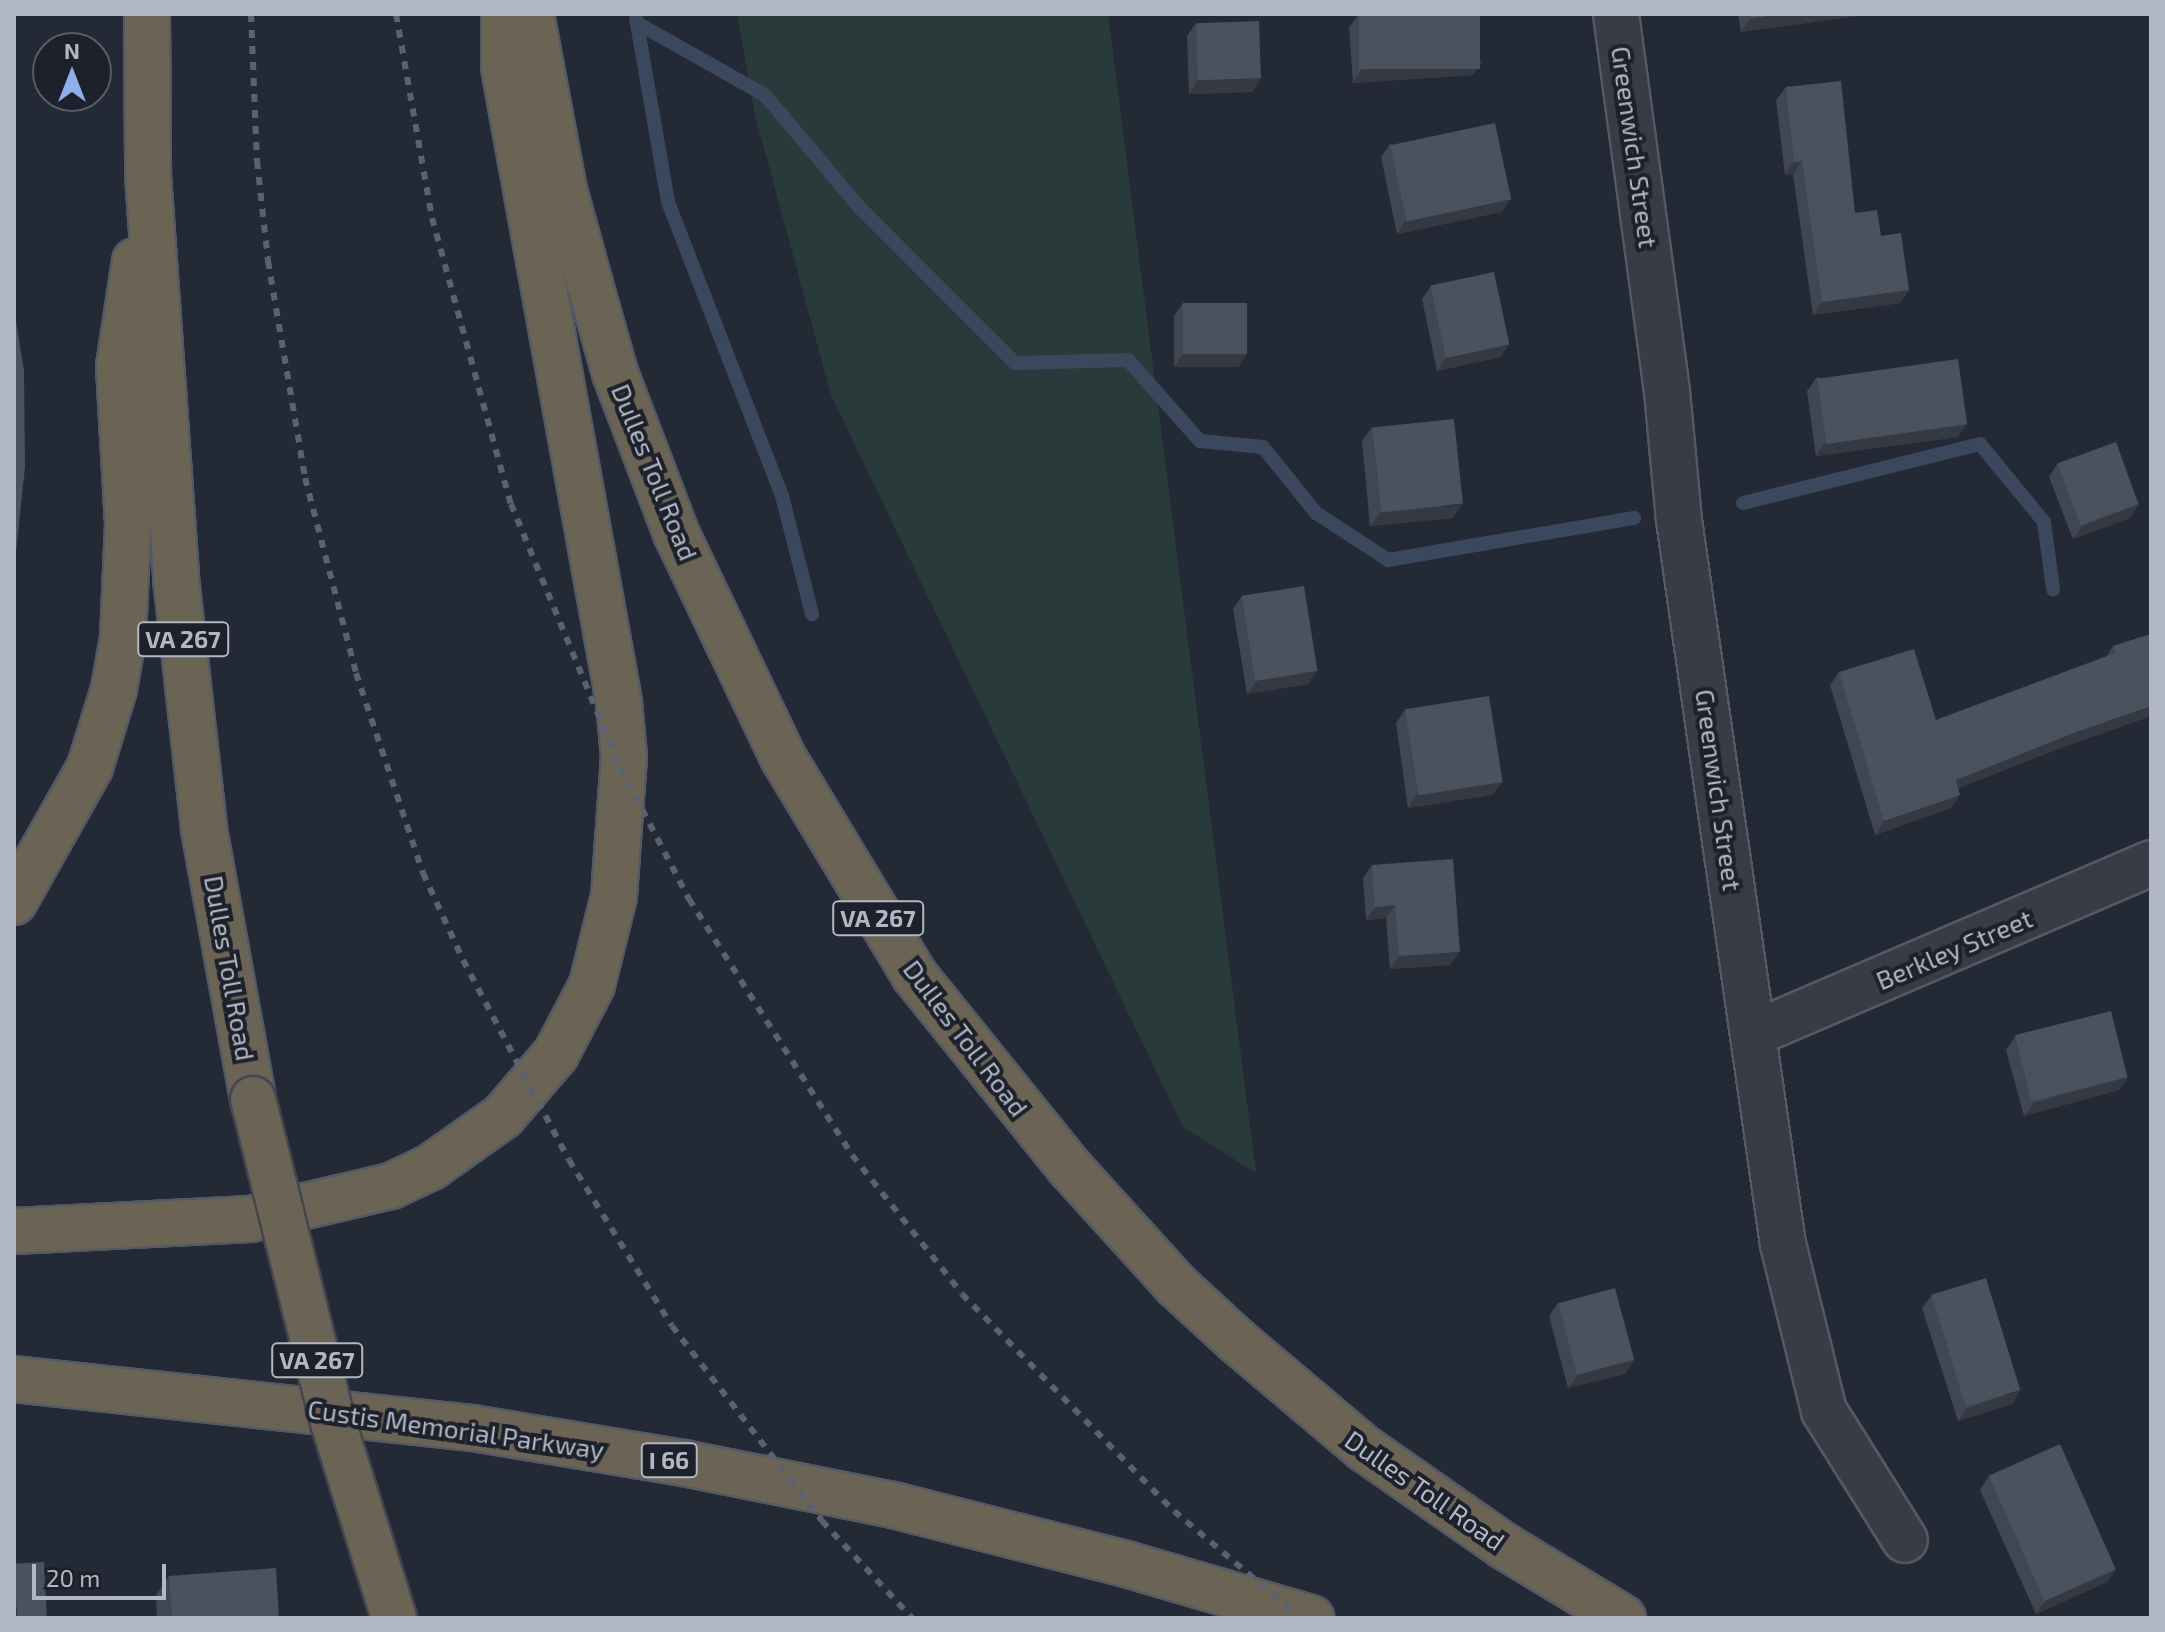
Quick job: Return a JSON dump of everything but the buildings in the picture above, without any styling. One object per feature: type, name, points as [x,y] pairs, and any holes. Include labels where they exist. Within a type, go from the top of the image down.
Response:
[{"type":"highway","name":"Dulles Toll Road","points":[[147,14],[148,175],[177,587],[204,829],[253,1099],[333,1422],[394,1618]]},
{"type":"highway","points":[[14,1231],[250,1219],[391,1186],[431,1167],[503,1116],[556,1054],[592,985],[614,896],[624,757],[619,702],[504,67],[504,14]]},
{"type":"highway","name":"Dulles Toll Road","points":[[531,14],[564,190],[615,373],[670,519],[784,759],[915,976],[1016,1106],[1122,1226],[1268,1369],[1432,1497],[1623,1618]]},
{"type":"highway","points":[[14,902],[90,767],[114,689],[123,638],[128,524],[119,366],[148,175]]},
{"type":"highway","name":"Custis Memorial Parkway","points":[[14,1379],[412,1420],[683,1463],[893,1505],[1126,1564],[1311,1618]]},
{"type":"street","name":"Greenwich Street","points":[[1616,14],[1667,391],[1679,520],[1783,1244],[1824,1411],[1905,1540]]},
{"type":"street","name":"Berkley Street","points":[[1755,1033],[2151,863]]},
{"type":"shaded area","points":[[737,14],[1108,14],[1256,1173],[1183,1127],[831,395],[755,115]]},
{"type":"waterway","points":[[636,18],[668,202],[782,496],[812,614]]},
{"type":"waterway","points":[[637,23],[765,95],[859,207],[1015,363],[1128,360],[1200,441],[1263,447],[1316,513],[1388,560],[1634,518]]},
{"type":"waterway","points":[[1743,503],[1980,444],[2044,522],[2053,589]]},
{"type":"railway","points":[[251,14],[257,161],[268,261],[305,478],[356,673],[423,873],[463,960],[569,1160],[672,1326],[822,1521],[912,1618]]},
{"type":"railway","points":[[396,14],[432,218],[511,504],[620,767],[689,899],[852,1155],[962,1294],[1174,1511],[1301,1618]]}]
